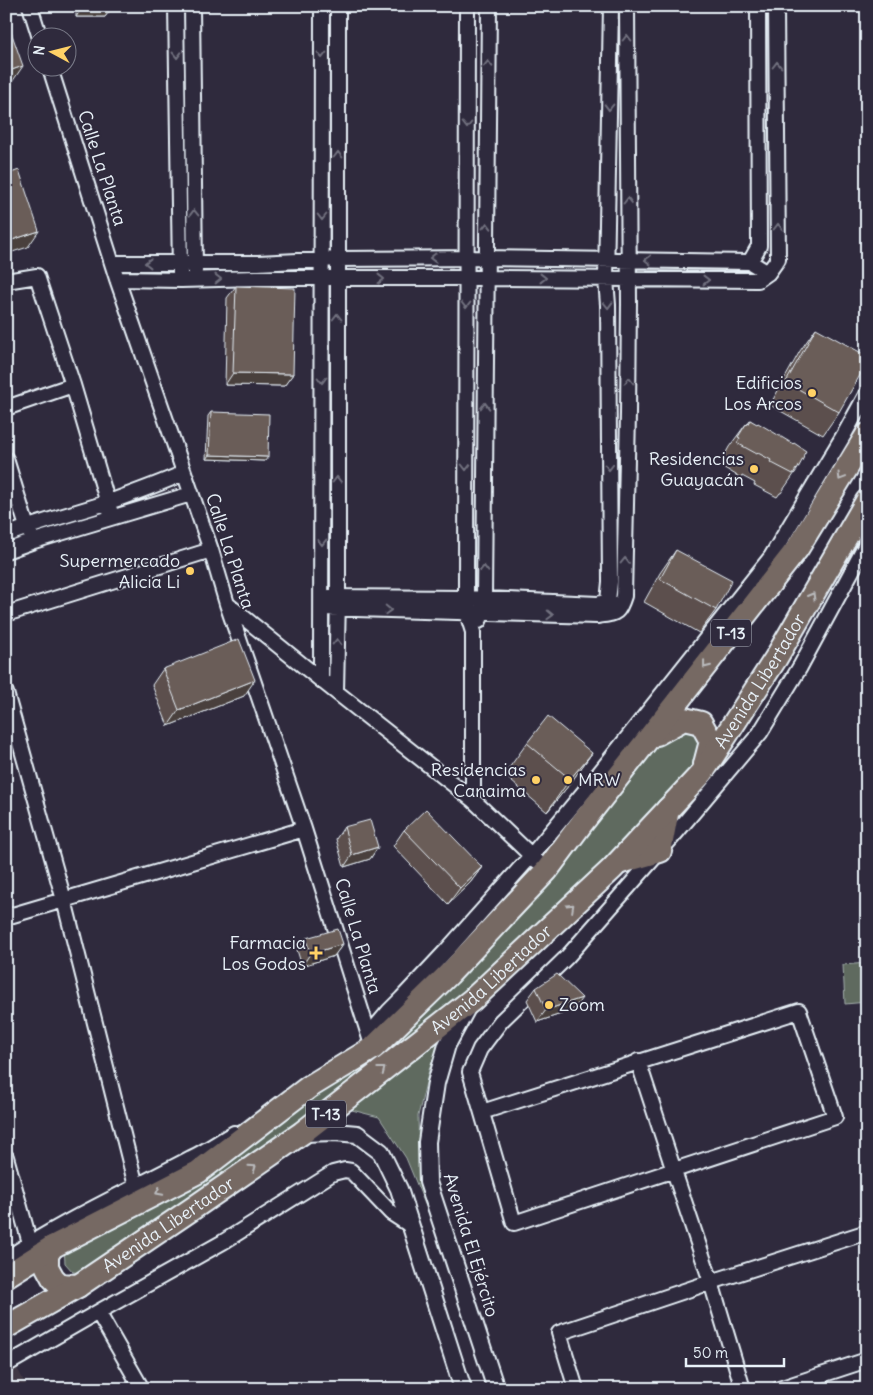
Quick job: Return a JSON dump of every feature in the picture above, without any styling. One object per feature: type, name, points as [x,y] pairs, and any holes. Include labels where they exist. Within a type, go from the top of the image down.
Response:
[{"type":"highway","name":"Avenida Libertador","points":[[6,1276],[52,1247],[198,1172],[309,1087],[373,1048],[449,974],[539,863],[582,823],[798,549],[867,435]]},
{"type":"highway","name":"Avenida Libertador","points":[[6,1327],[78,1286],[302,1133],[472,1000],[617,864],[702,773],[776,658],[864,512]]},
{"type":"highway","name":"T-13","points":[[650,737],[684,719],[701,723],[711,741],[702,773]]},
{"type":"highway","name":"T-13","points":[[582,823],[589,786]]},
{"type":"highway","points":[[617,864],[660,851],[668,809]]},
{"type":"highway","points":[[52,1247],[47,1255],[47,1267],[53,1278],[60,1285],[78,1286]]},
{"type":"street","points":[[30,6],[37,28]]},
{"type":"street","points":[[176,6],[179,264],[181,280]]},
{"type":"street","points":[[192,6],[196,280]]},
{"type":"street","points":[[321,680],[322,6]]},
{"type":"street","points":[[336,691],[338,6]]},
{"type":"street","points":[[467,6],[466,598],[467,613],[473,632],[473,800]]},
{"type":"street","points":[[473,632],[483,606],[489,6]]},
{"type":"street","points":[[337,603],[466,598],[483,606],[597,616],[614,613],[610,582],[608,305],[606,279],[611,6]]},
{"type":"street","points":[[614,605],[624,596],[628,414],[627,6]]},
{"type":"street","points":[[750,262],[759,246],[758,6]]},
{"type":"street","points":[[117,279],[487,278],[758,280],[768,273],[778,259],[776,6]]},
{"type":"street","name":"Calle La Planta","points":[[53,78],[117,279],[304,829],[373,1048]]},
{"type":"street","points":[[112,263],[195,264],[337,259],[606,259],[750,262],[768,273]]},
{"type":"street","points":[[6,281],[37,276],[73,385],[112,518]]},
{"type":"street","points":[[6,408],[73,385]]},
{"type":"street","name":"Avenida Libertador","points":[[539,863],[589,786],[771,557],[867,393]]},
{"type":"street","points":[[608,416],[628,414]]},
{"type":"street","points":[[6,459],[27,527],[34,541]]},
{"type":"street","points":[[6,535],[157,485],[184,473]]},
{"type":"street","points":[[6,550],[191,494]]},
{"type":"street","name":"Avenida Libertador","points":[[674,1171],[514,1223],[470,1072],[480,1049],[501,1021],[567,957],[760,733],[800,667],[867,543]]},
{"type":"street","points":[[6,614],[210,550]]},
{"type":"street","points":[[322,602],[467,613],[483,606]]},
{"type":"street","points":[[228,604],[473,800],[539,863]]},
{"type":"street","points":[[6,693],[64,900],[136,1186]]},
{"type":"street","points":[[6,917],[304,829]]},
{"type":"street","name":"Avenida El Ejército","points":[[472,1000],[447,1045],[436,1083],[426,1142],[428,1182],[496,1389]]},
{"type":"street","points":[[482,1112],[799,1011],[835,1117],[674,1171]]},
{"type":"street","points":[[638,1061],[711,1282],[743,1389]]},
{"type":"street","name":"Avenida Libertador","points":[[6,1259],[30,1243],[192,1158],[309,1087]]},
{"type":"street","points":[[302,1133],[335,1132],[357,1134],[381,1152],[399,1190],[463,1389]]},
{"type":"street","points":[[6,1157],[30,1243]]},
{"type":"street","name":"Avenida Libertador","points":[[6,1365],[223,1242],[334,1173],[345,1170],[351,1171],[391,1213],[411,1226]]},
{"type":"street","points":[[576,1389],[559,1332],[867,1232]]},
{"type":"street","points":[[98,1312],[142,1389]]},
{"type":"street","points":[[779,1389],[867,1360]]},
{"type":"shaded area","points":[[16,1366],[28,1389],[6,1389],[6,1372]]},
{"type":"green space","points":[[702,715],[705,756],[519,946],[433,1019],[304,1123],[90,1274],[73,1272],[65,1263],[64,1245],[400,1029],[675,724]]},
{"type":"green space","points":[[867,963],[867,1002],[845,1004],[843,965]]},
{"type":"green space","points":[[444,1030],[429,1070],[418,1116],[419,1158],[429,1214],[406,1158],[379,1117],[348,1109]]},
{"type":"building","points":[[10,29],[23,66],[6,72],[6,30]]},
{"type":"building","points":[[19,170],[39,231],[6,242],[6,175]]},
{"type":"building","points":[[236,286],[295,288],[293,374],[233,373]]},
{"type":"building","points":[[816,328],[867,356],[867,363],[839,412],[786,382]]},
{"type":"building","points":[[211,412],[269,414],[268,457],[209,455]]},
{"type":"building","points":[[750,420],[806,451],[797,470],[793,474],[770,462],[771,460],[737,443],[740,438],[738,437]]},
{"type":"building","points":[[676,550],[732,580],[716,610],[660,579]]},
{"type":"building","points":[[239,639],[255,680],[179,710],[163,669]]},
{"type":"building","points":[[548,716],[592,753],[570,779],[527,743]]},
{"type":"building","points":[[426,809],[482,867],[460,888],[404,830]]},
{"type":"building","points":[[370,820],[378,847],[352,855],[344,827]]},
{"type":"building","points":[[338,929],[343,944],[310,954],[306,938]]},
{"type":"building","points":[[557,974],[582,998],[546,1010],[536,988]]},
{"type":"place","name":"Edificios Los Arcos","points":[[812,393]]},
{"type":"place","name":"Residencias Guayacán","points":[[754,469]]},
{"type":"place","name":"Supermercado Alicia Li","points":[[190,571]]},
{"type":"place","name":"Residencias Canaima","points":[[536,780]]},
{"type":"place","name":"MRW","points":[[568,780]]},
{"type":"place","name":"Farmacia Los Godos","points":[[316,953]]},
{"type":"place","name":"Zoom","points":[[549,1005]]}]
